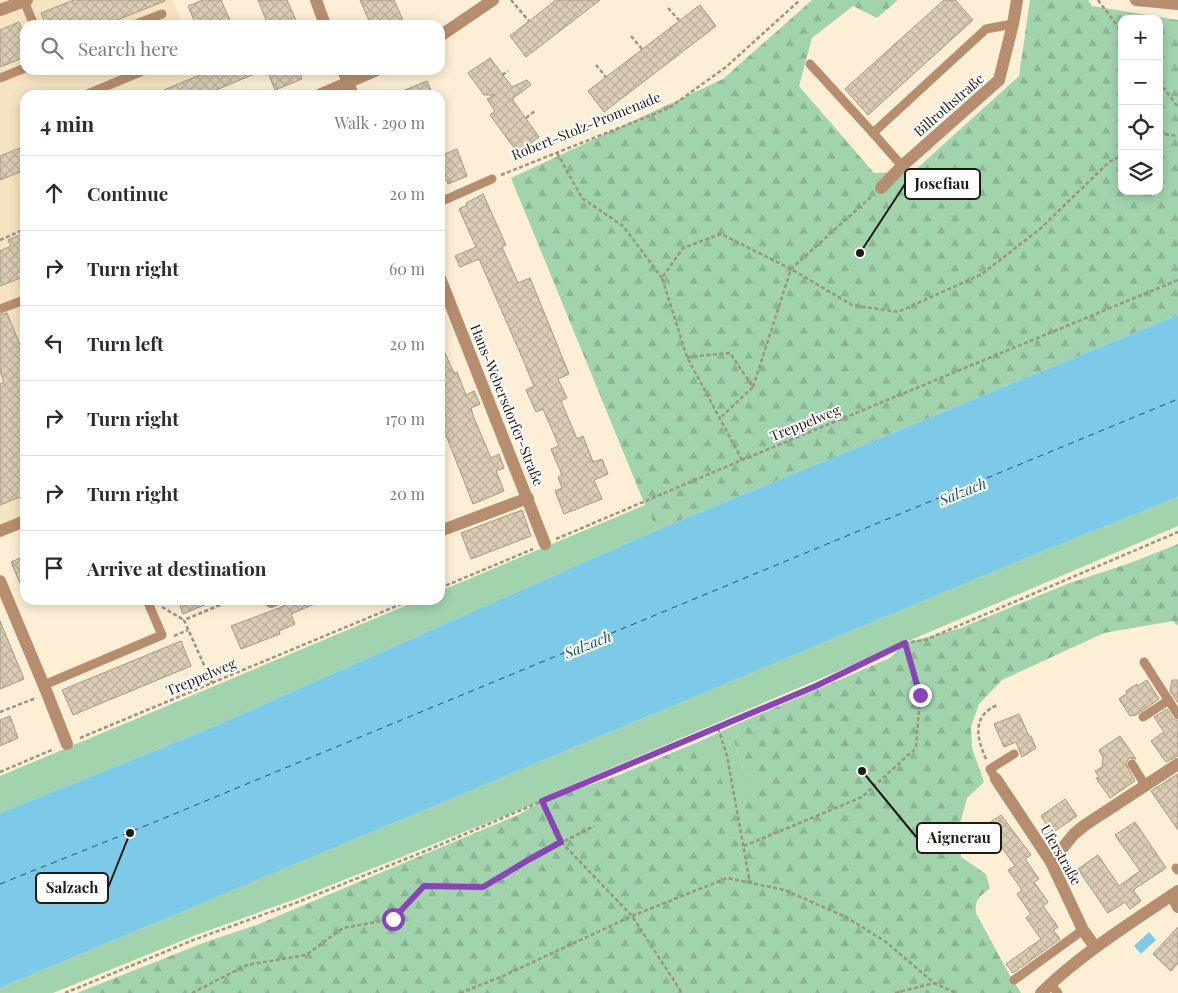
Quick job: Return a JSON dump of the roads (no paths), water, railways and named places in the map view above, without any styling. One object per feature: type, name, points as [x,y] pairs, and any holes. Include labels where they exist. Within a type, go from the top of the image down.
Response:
[{"type":"street","points":[[316,0],[324,20]]},
{"type":"street","points":[[445,33],[494,0]]},
{"type":"street","name":"Billrothstraße","points":[[881,188],[902,166],[999,80],[1017,0]]},
{"type":"street","points":[[1136,0],[1178,4]]},
{"type":"street","points":[[0,10],[26,1]]},
{"type":"street","points":[[345,75],[351,90]]},
{"type":"street","points":[[330,90],[365,75]]},
{"type":"street","name":"Hans-Webersdorfer-Straße","points":[[445,290],[546,544]]},
{"type":"street","points":[[445,529],[528,498]]},
{"type":"street","points":[[0,531],[20,523]]},
{"type":"street","points":[[0,581],[67,744]]},
{"type":"street","points":[[1051,862],[1074,834],[1085,825],[1178,764]]},
{"type":"street","name":"Uferstraße","points":[[993,774],[1051,862],[1083,930],[1095,947]]},
{"type":"street","points":[[1050,990],[1095,947],[1140,911],[1175,893],[1178,907]]},
{"type":"lane","points":[[26,1],[32,20]]},
{"type":"lane","points":[[147,20],[162,14]]},
{"type":"lane","points":[[873,132],[986,29],[1013,24]]},
{"type":"lane","points":[[810,64],[902,166]]},
{"type":"lane","points":[[0,78],[20,70]]},
{"type":"lane","points":[[97,90],[133,75]]},
{"type":"lane","points":[[445,200],[492,179]]},
{"type":"lane","points":[[0,309],[20,302]]},
{"type":"lane","points":[[46,689],[162,634],[149,605]]},
{"type":"lane","points":[[1144,662],[1178,715]]},
{"type":"lane","points":[[1143,717],[1168,700]]},
{"type":"lane","points":[[993,774],[1014,754]]},
{"type":"lane","points":[[1132,764],[1145,785]]},
{"type":"lane","points":[[1014,980],[1083,930]]},
{"type":"water","points":[[1178,315],[1178,497],[1002,568],[0,988],[0,813],[201,732],[657,530]]},
{"type":"water","points":[[1149,932],[1156,940],[1141,954],[1134,946]]},
{"type":"place","name":"Josefiau","points":[[860,253]]},
{"type":"place","name":"Aignerau","points":[[862,771]]},
{"type":"place","name":"Salzach","points":[[130,833]]}]
